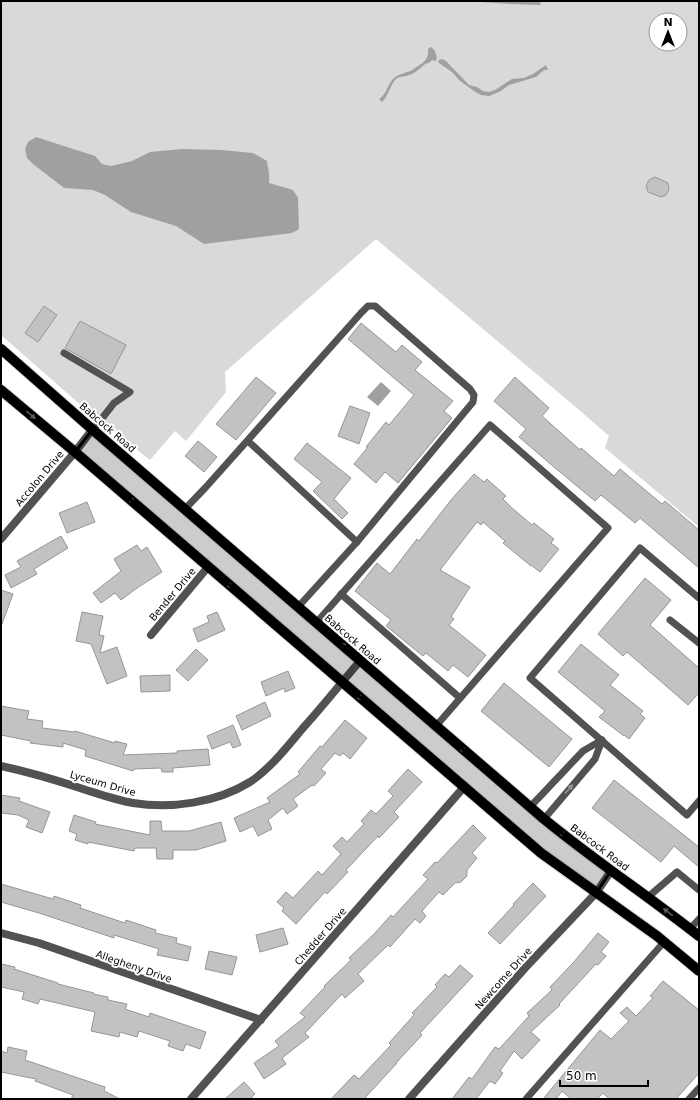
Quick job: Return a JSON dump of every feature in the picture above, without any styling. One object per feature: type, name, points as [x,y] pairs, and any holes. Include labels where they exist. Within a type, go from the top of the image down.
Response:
[{"type":"main road","name":"Babcock Road","points":[[1,349],[544,819],[699,936]]},
{"type":"main road","points":[[1,390],[541,853],[631,917],[699,971]]},
{"type":"street","name":"Accolon Drive","points":[[1,539],[93,430]]},
{"type":"street","name":"Bender Drive","points":[[151,635],[208,566]]},
{"type":"street","name":"Lyceum Drive","points":[[1,766],[48,778],[132,803],[168,806],[204,800],[238,788],[250,781],[266,768],[285,750],[360,661]]},
{"type":"street","name":"Chedder Drive","points":[[191,1099],[464,787]]},
{"type":"street","name":"Newcome Drive","points":[[409,1099],[525,968],[596,892],[611,871]]},
{"type":"street","name":"Allegheny Drive","points":[[1,933],[39,943],[260,1020]]},
{"type":"lane","points":[[185,509],[248,441],[368,306],[375,306],[470,389],[474,395],[473,402],[357,542],[298,607]]},
{"type":"lane","points":[[64,353],[130,392],[114,403],[93,430]]},
{"type":"lane","points":[[316,623],[490,425],[608,528],[436,726]]},
{"type":"lane","points":[[248,441],[357,542]]},
{"type":"lane","points":[[699,598],[640,548],[530,678],[687,815],[699,801]]},
{"type":"lane","points":[[341,594],[460,698]]},
{"type":"lane","points":[[670,620],[699,643]]},
{"type":"lane","points":[[530,807],[583,751],[602,740]]},
{"type":"lane","points":[[544,819],[595,759],[602,740]]},
{"type":"lane","points":[[648,897],[676,872],[699,890]]},
{"type":"lane","points":[[690,929],[699,919]]},
{"type":"lane","points":[[526,1099],[664,942]]},
{"type":"lane","points":[[689,1099],[699,1088]]},
{"type":"highlighted area","points":[[92,430],[544,819],[611,871],[596,893],[541,853],[75,452]]},
{"type":"shaded area","points":[[1,1],[699,1],[699,527],[605,448],[609,436],[376,239],[225,372],[226,392],[186,441],[175,431],[150,460],[75,400],[1,335]]},
{"type":"shaded area","points":[[479,1],[541,1],[540,5]]},
{"type":"shaded area","points":[[431,47],[436,53],[436,61],[432,60],[408,76],[397,78],[382,102],[379,99],[384,95],[393,79],[423,63],[427,57],[428,49]]},
{"type":"shaded area","points":[[442,59],[446,61],[469,85],[489,92],[495,90],[512,79],[524,78],[533,74],[546,65],[548,70],[544,70],[536,77],[509,85],[501,91],[489,96],[481,95],[460,81],[452,72],[439,63],[438,61]]},
{"type":"shaded area","points":[[36,137],[95,156],[102,164],[111,166],[132,161],[150,152],[182,149],[253,153],[267,161],[269,183],[293,190],[298,198],[299,229],[292,233],[204,244],[176,226],[131,212],[105,195],[93,190],[64,188],[27,158],[25,149],[28,142]]},
{"type":"shaded area","points":[[381,382],[391,391],[378,406],[367,397]]},
{"type":"building","points":[[655,177],[668,183],[669,189],[666,195],[661,197],[648,192],[646,186],[649,180]]},
{"type":"building","points":[[44,306],[57,315],[38,342],[25,333]]},
{"type":"building","points":[[80,321],[126,345],[111,374],[65,348]]},
{"type":"building","points":[[361,323],[396,352],[402,345],[422,362],[415,370],[453,401],[444,411],[452,418],[398,483],[385,472],[376,483],[354,464],[386,422],[389,425],[414,395],[348,339]]},
{"type":"building","points":[[256,377],[276,393],[236,440],[216,424]]},
{"type":"building","points":[[515,377],[549,408],[542,416],[580,450],[581,448],[614,476],[620,469],[662,504],[665,501],[699,530],[699,568],[640,518],[635,523],[601,495],[595,501],[519,437],[526,429],[494,401]]},
{"type":"building","points":[[350,406],[370,413],[359,444],[338,436]]},
{"type":"building","points":[[198,441],[217,457],[204,472],[185,456]]},
{"type":"building","points":[[307,443],[351,478],[334,499],[348,513],[342,519],[313,491],[322,482],[294,459]]},
{"type":"building","points":[[474,474],[484,482],[487,479],[506,496],[503,499],[512,508],[532,525],[534,523],[554,539],[551,543],[559,549],[540,572],[503,543],[505,541],[483,522],[481,525],[477,522],[440,570],[470,587],[451,617],[454,619],[449,625],[486,655],[468,677],[453,665],[448,671],[426,653],[423,656],[386,626],[391,620],[355,591],[377,563],[390,574],[417,539],[419,541],[451,500]]},
{"type":"building","points":[[87,502],[95,522],[67,533],[59,513]]},
{"type":"building","points":[[61,536],[68,548],[34,569],[37,574],[11,588],[5,575],[21,567],[17,561]]},
{"type":"building","points":[[137,545],[141,551],[147,547],[162,572],[121,600],[115,593],[101,603],[93,593],[121,571],[114,559]]},
{"type":"building","points":[[645,578],[671,600],[650,625],[699,668],[699,693],[688,705],[627,652],[623,656],[598,634]]},
{"type":"building","points":[[1,590],[13,594],[2,624],[1,624]]},
{"type":"building","points":[[82,612],[103,616],[99,635],[104,636],[100,653],[117,647],[127,676],[107,684],[91,644],[76,641]]},
{"type":"building","points":[[217,612],[225,630],[198,642],[193,629],[209,622],[207,616]]},
{"type":"building","points":[[581,644],[619,675],[610,685],[643,711],[640,714],[645,718],[629,739],[599,717],[605,711],[558,672]]},
{"type":"building","points":[[196,649],[208,660],[188,681],[176,670]]},
{"type":"building","points":[[288,671],[295,688],[285,692],[284,688],[266,696],[261,682]]},
{"type":"building","points":[[170,675],[170,691],[141,692],[140,676]]},
{"type":"building","points":[[504,683],[572,739],[549,767],[481,711]]},
{"type":"building","points":[[265,702],[271,716],[242,730],[236,716]]},
{"type":"building","points":[[1,706],[29,711],[27,719],[43,721],[42,728],[75,731],[115,743],[115,741],[127,744],[123,755],[177,753],[177,751],[208,749],[210,765],[173,768],[173,772],[162,772],[161,768],[134,769],[133,771],[85,756],[86,750],[63,743],[63,747],[30,743],[31,741],[1,735]]},
{"type":"building","points":[[345,720],[367,738],[350,759],[343,753],[340,756],[335,753],[321,769],[326,773],[314,786],[312,785],[293,799],[298,806],[287,814],[283,808],[268,820],[272,829],[258,836],[253,826],[240,832],[234,818],[270,802],[267,798],[300,774],[298,772]]},
{"type":"building","points":[[233,725],[241,745],[233,748],[230,742],[212,749],[207,736]]},
{"type":"building","points":[[408,769],[422,782],[394,812],[399,817],[379,838],[378,836],[346,870],[348,872],[327,894],[325,892],[296,924],[282,911],[284,908],[277,902],[286,892],[293,898],[318,871],[322,875],[341,854],[333,846],[342,837],[347,842],[364,824],[361,821],[371,810],[376,814],[393,796],[388,791]]},
{"type":"building","points":[[614,780],[699,847],[699,867],[674,846],[661,862],[592,808]]},
{"type":"building","points":[[1,795],[20,798],[19,801],[50,812],[42,833],[26,827],[29,820],[18,815],[1,813]]},
{"type":"building","points":[[74,815],[96,822],[95,824],[150,835],[150,821],[161,821],[162,831],[189,831],[221,822],[226,841],[196,850],[173,850],[173,859],[157,859],[156,848],[135,848],[134,851],[88,842],[88,844],[75,840],[77,834],[69,831]]},
{"type":"building","points":[[473,825],[486,838],[472,853],[477,858],[467,870],[467,876],[461,882],[455,883],[443,895],[439,892],[422,911],[426,916],[420,923],[415,919],[390,947],[388,945],[358,974],[364,981],[345,998],[342,994],[305,1033],[309,1037],[282,1058],[286,1064],[264,1079],[254,1063],[279,1046],[275,1041],[305,1017],[300,1013],[325,987],[324,986],[351,960],[349,958],[391,915],[393,917],[428,879],[423,875],[435,862],[437,863]]},
{"type":"building","points":[[533,883],[546,896],[500,944],[488,933]]},
{"type":"building","points":[[1,884],[53,899],[54,896],[81,905],[80,908],[125,923],[126,920],[156,930],[155,933],[177,938],[176,943],[191,947],[188,961],[157,955],[159,949],[114,935],[114,938],[1,902]]},
{"type":"building","points":[[283,928],[288,944],[260,952],[256,935]]},
{"type":"building","points":[[598,933],[609,942],[601,952],[606,956],[598,965],[596,964],[559,1004],[560,1005],[531,1032],[540,1040],[522,1059],[514,1051],[500,1071],[503,1073],[495,1084],[490,1081],[476,1099],[452,1099],[469,1077],[472,1079],[495,1047],[499,1049],[529,1016],[527,1013],[552,990],[550,987],[573,963]]},
{"type":"building","points":[[209,951],[237,957],[232,975],[205,969]]},
{"type":"building","points":[[1,964],[15,967],[14,969],[58,984],[108,997],[108,1000],[127,1004],[125,1009],[149,1017],[150,1013],[206,1032],[200,1049],[186,1044],[183,1051],[168,1046],[170,1041],[139,1031],[137,1037],[120,1032],[119,1037],[91,1031],[95,1012],[40,999],[38,1004],[22,999],[24,992],[1,987]]},
{"type":"building","points":[[460,965],[473,976],[420,1033],[422,1035],[364,1099],[331,1099],[354,1075],[359,1079],[391,1045],[389,1043],[414,1015],[412,1013],[437,987],[435,985],[445,974],[449,977]]},
{"type":"building","points":[[663,981],[699,1010],[699,1073],[676,1099],[609,1099],[603,1093],[597,1099],[571,1099],[562,1091],[556,1099],[543,1099],[600,1030],[611,1039],[629,1021],[620,1013],[627,1007],[636,1016],[653,998],[650,996]]},
{"type":"building","points":[[8,1047],[27,1051],[25,1060],[105,1087],[104,1091],[120,1099],[71,1099],[73,1095],[35,1081],[36,1079],[1,1072],[1,1051],[7,1053]]},
{"type":"building","points":[[244,1082],[255,1094],[250,1099],[225,1099]]}]
